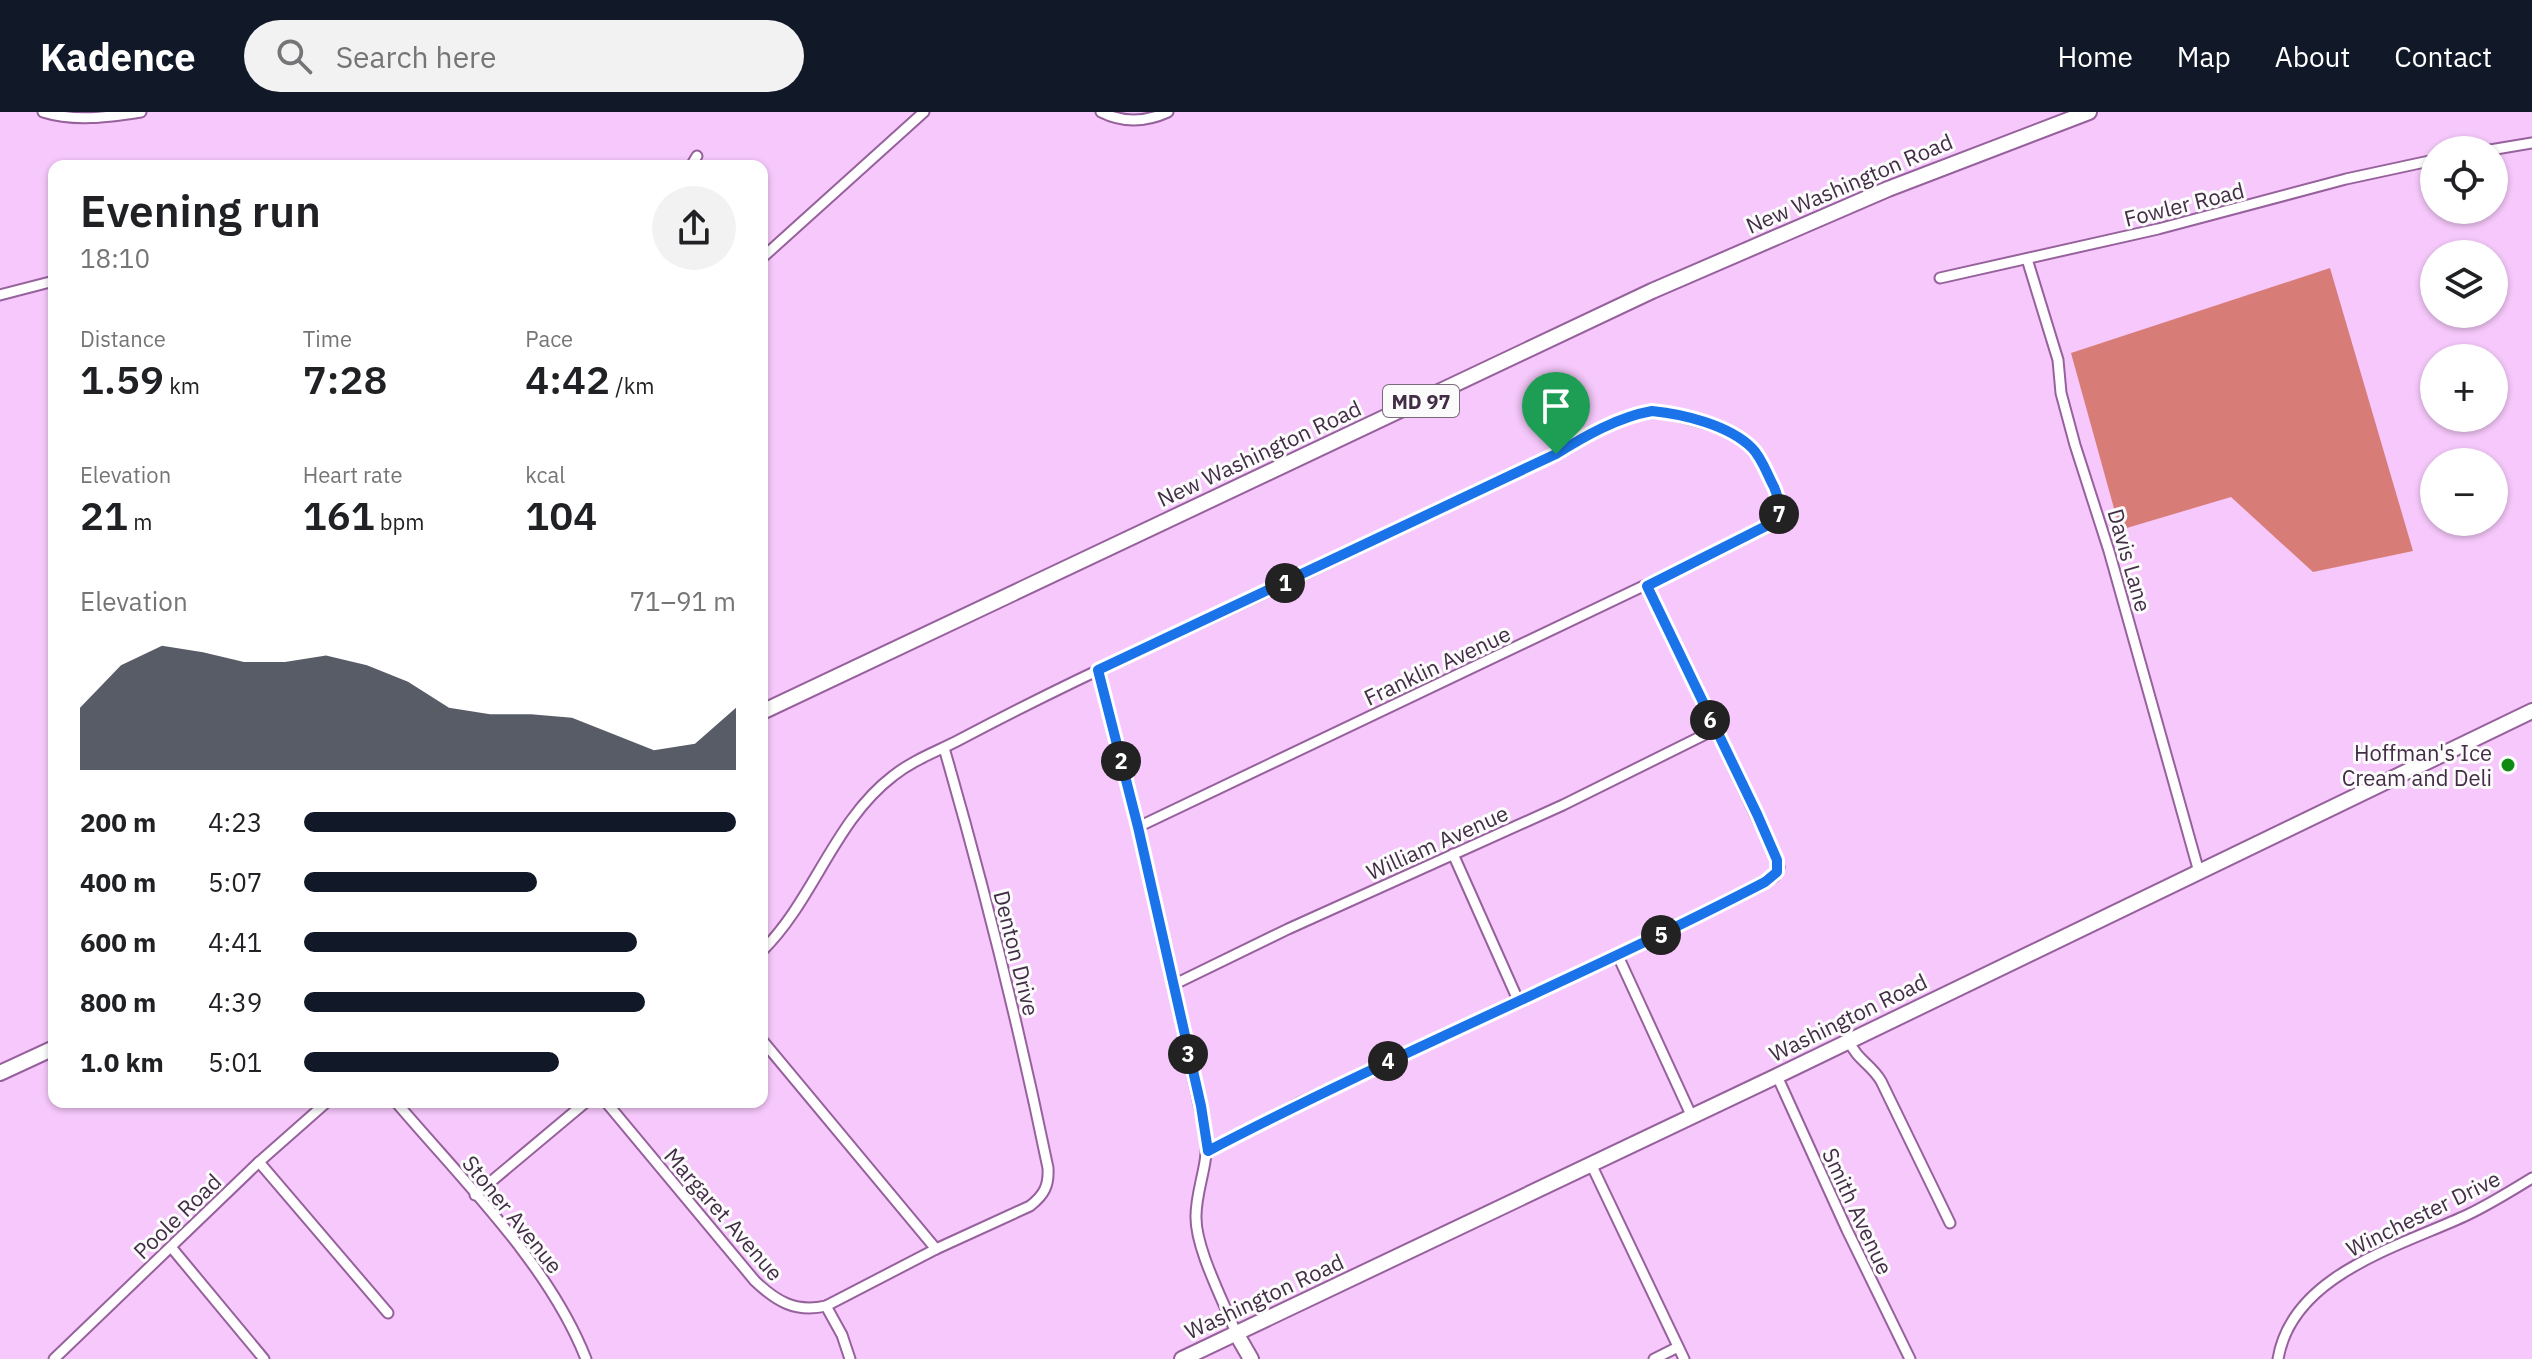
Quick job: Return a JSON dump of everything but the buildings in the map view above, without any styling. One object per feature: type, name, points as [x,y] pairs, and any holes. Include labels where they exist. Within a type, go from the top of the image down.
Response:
[{"type":"main road","name":"New Washington Road","points":[[768,709],[1652,291],[1888,189],[2089,112]]},
{"type":"main road","name":"Washington Road","points":[[1182,1359],[1692,1117],[2532,711]]},
{"type":"main road","points":[[0,1073],[48,1051]]},
{"type":"main road","points":[[1236,1333],[1251,1359]]},
{"type":"street","points":[[43,112],[91,118],[141,112]]},
{"type":"street","points":[[768,253],[924,112]]},
{"type":"street","points":[[1101,112],[1136,121],[1168,112]]},
{"type":"street","points":[[2508,147],[2532,143]]},
{"type":"street","points":[[695,160],[697,156]]},
{"type":"street","name":"Fowler Road","points":[[1940,278],[2420,163]]},
{"type":"street","name":"Davis Lane","points":[[2027,259],[2058,360],[2061,393],[2075,445],[2109,551],[2199,872]]},
{"type":"street","points":[[0,295],[48,283]]},
{"type":"street","name":"Franklin Avenue","points":[[1098,670],[1329,563],[1639,413],[1662,412],[1735,435],[1753,449],[1777,493],[1780,509],[1774,522],[1751,536],[1138,827]]},
{"type":"street","points":[[1208,1151],[1299,1103],[1618,956],[1774,877],[1779,867],[1757,814],[1647,586]]},
{"type":"street","points":[[768,944],[844,831],[875,792],[907,765],[1098,670],[1138,827],[1201,1106],[1208,1151],[1196,1213],[1196,1229],[1236,1333]]},
{"type":"street","name":"William Avenue","points":[[1173,985],[1563,805],[1714,730]]},
{"type":"street","name":"Denton Drive","points":[[936,1249],[1030,1206],[1042,1196],[1048,1185],[1048,1168],[1028,1071],[979,871],[944,748]]},
{"type":"street","points":[[1453,854],[1518,1000]]},
{"type":"street","points":[[1618,956],[1692,1117]]},
{"type":"street","points":[[1849,1041],[1856,1057],[1877,1073],[1950,1223]]},
{"type":"street","points":[[768,1047],[936,1249],[826,1306],[842,1335],[850,1359]]},
{"type":"street","name":"Smith Avenue","points":[[1777,1076],[1841,1218],[1910,1359]]},
{"type":"street","name":"Poole Road","points":[[54,1359],[259,1162],[320,1108]]},
{"type":"street","name":"Stoner Avenue","points":[[401,1108],[517,1244],[550,1288],[570,1322],[586,1359]]},
{"type":"street","points":[[475,1195],[579,1108]]},
{"type":"street","name":"Margaret Avenue","points":[[611,1108],[766,1292],[791,1306],[826,1306]]},
{"type":"street","points":[[259,1162],[388,1313]]},
{"type":"street","points":[[1591,1164],[1684,1359]]},
{"type":"street","name":"Winchester Drive","points":[[2278,1359],[2284,1337],[2298,1312],[2347,1271],[2378,1253],[2480,1208],[2532,1178]]},
{"type":"street","points":[[171,1247],[264,1359]]},
{"type":"street","points":[[1654,1359],[1678,1347]]},
{"type":"shaded area","points":[[2330,268],[2413,551],[2313,572],[2231,497],[2120,530],[2071,353]]},
{"type":"place","name":"Hoffman's Ice Cream and Deli","points":[[2508,765]]},
{"type":"route","points":[[1652,411],[1710,425],[1735,435],[1760,458],[1777,493],[1780,509],[1774,522],[1647,586],[1757,814],[1777,860],[1777,872],[1765,882],[1618,956],[1299,1103],[1208,1151],[1201,1106],[1138,827],[1098,670],[1556,454],[1603,428],[1652,411]]}]
